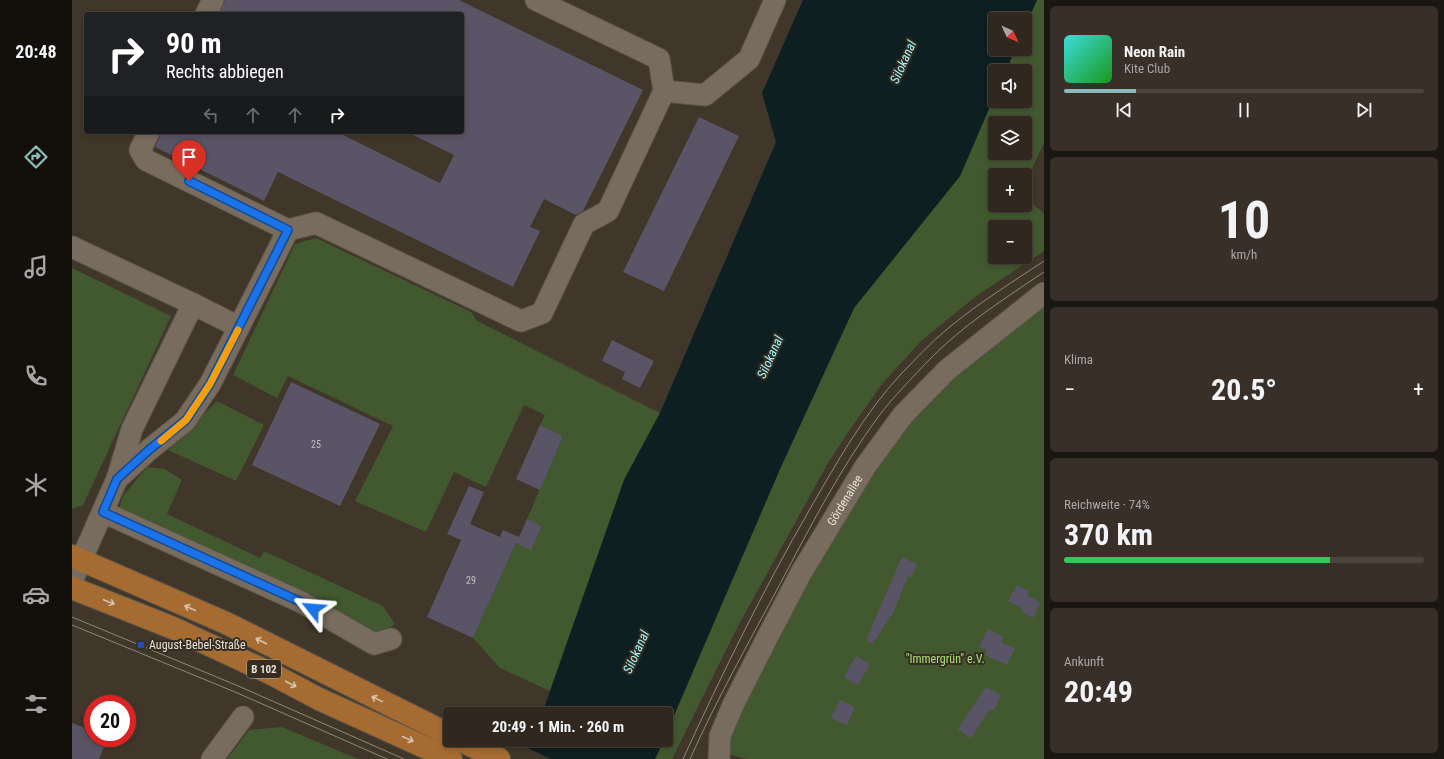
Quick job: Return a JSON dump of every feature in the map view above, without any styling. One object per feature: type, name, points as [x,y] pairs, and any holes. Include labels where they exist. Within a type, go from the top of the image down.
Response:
[{"type":"main road","name":"B 102","points":[[77,558],[226,623],[443,732]]},
{"type":"main road","name":"B 102","points":[[72,588],[173,628],[270,672],[319,698],[451,759]]},
{"type":"main road","points":[[474,747],[495,757]]},
{"type":"street","points":[[207,12],[213,0]]},
{"type":"street","points":[[148,134],[140,150],[146,160],[288,230],[316,223],[521,321],[542,313],[584,224],[608,211],[664,91],[659,59],[536,0]]},
{"type":"street","points":[[664,91],[705,95],[716,86],[748,59],[775,0]]},
{"type":"street","points":[[117,479],[150,449],[186,420],[210,384],[288,230]]},
{"type":"street","points":[[72,247],[239,327]]},
{"type":"street","name":"Gördenallee","points":[[718,759],[720,736],[733,705],[760,651],[801,573],[865,467],[903,415],[947,370],[1044,293]]},
{"type":"street","points":[[72,581],[77,558],[103,512],[117,479],[132,429],[193,304]]},
{"type":"street","points":[[103,512],[301,602],[374,644],[390,639]]},
{"type":"street","points":[[212,759],[243,717]]},
{"type":"green space","points":[[1037,0],[1044,0],[1044,143],[1032,168],[988,168],[988,212],[1032,212],[1032,204],[1044,213],[1044,251],[1032,259],[1032,220],[988,220],[988,264],[1024,264],[975,297],[920,342],[882,384],[828,463],[737,628],[672,759],[655,759],[661,747],[673,747],[673,718],[780,469],[854,308],[960,176],[989,108],[1032,108],[1032,64],[1009,64],[1012,56],[1032,56],[1031,12]]},
{"type":"green space","points":[[316,238],[471,312],[477,321],[660,413],[624,480],[550,691],[500,668],[473,638],[516,543],[531,549],[542,526],[527,519],[563,436],[540,425],[545,415],[524,405],[486,487],[454,472],[426,532],[355,501],[393,426],[288,376],[277,398],[233,375],[295,244]]},
{"type":"green space","points":[[72,268],[171,316],[83,505],[72,509]]},
{"type":"green space","name":"\"Immergrün\" e.V.","points":[[1044,302],[1044,759],[746,759],[729,754],[729,734],[806,579],[873,470],[906,426],[939,387]]},
{"type":"green space","points":[[217,401],[264,425],[236,481],[168,450]]},
{"type":"green space","points":[[147,467],[165,469],[182,480],[167,514],[260,558],[264,551],[383,606],[395,624],[375,636],[118,512],[123,496]]},
{"type":"green space","points":[[282,727],[358,759],[227,759],[249,730]]},
{"type":"water","name":"Silokanal","points":[[803,0],[1037,0],[1031,12],[988,12],[988,56],[1012,56],[1009,64],[988,64],[988,108],[989,108],[960,176],[854,308],[780,469],[673,718],[673,707],[544,707],[624,480],[660,413],[776,142],[762,93]]},
{"type":"water","points":[[530,747],[661,747],[655,759],[524,759]]},
{"type":"pier","points":[[527,748],[551,759],[522,759]]},
{"type":"building","points":[[225,0],[459,0],[643,90],[583,211],[576,215],[544,199],[530,227],[540,231],[513,287],[278,172],[264,201],[155,147],[161,134],[341,134],[440,183],[454,155],[411,134],[464,134],[464,12],[220,12]]},
{"type":"building","points":[[699,117],[739,136],[664,291],[623,272]]},
{"type":"building","points":[[612,340],[654,361],[640,388],[622,379],[625,372],[602,361]]},
{"type":"building","points":[[291,382],[380,424],[340,506],[252,465]]},
{"type":"building","points":[[540,425],[563,436],[540,490],[516,479]]},
{"type":"building","points":[[469,486],[484,492],[470,524],[500,537],[503,530],[519,537],[527,519],[542,526],[531,550],[516,543],[473,638],[427,617],[461,540],[447,534]]},
{"type":"building","points":[[902,557],[917,564],[911,578],[908,576],[892,616],[891,615],[873,644],[866,640]]},
{"type":"building","points":[[1017,585],[1029,591],[1027,595],[1041,603],[1033,618],[1021,611],[1022,608],[1008,601]]},
{"type":"building","points":[[988,629],[1004,637],[1001,642],[1015,648],[1007,665],[985,655],[987,650],[979,647]]},
{"type":"building","points":[[856,656],[870,664],[858,685],[844,677]]},
{"type":"building","points":[[986,687],[1001,695],[994,711],[990,709],[971,738],[958,729]]},
{"type":"building","points":[[840,700],[855,707],[847,725],[831,718]]},
{"type":"building","points":[[72,723],[84,728],[84,747],[104,747],[99,759],[72,759]]},
{"type":"tram line","points":[[683,759],[759,601],[841,456],[875,405],[901,374],[940,335],[958,320],[1044,261]]},
{"type":"tram line","points":[[690,759],[722,693],[814,520],[851,457],[878,417],[896,395],[942,347],[984,313],[1044,272]]},
{"type":"tram line","points":[[72,617],[236,685],[404,759]]},
{"type":"tram line","points":[[72,625],[235,692],[387,759]]},
{"type":"slow traffic","points":[[161,441],[186,420],[210,384],[238,330]]},
{"type":"place","name":"August-Bebel-Straße","points":[[141,645]]},
{"type":"route","points":[[189,181],[288,230],[210,384],[186,420],[150,449],[117,479],[103,512],[301,602],[313,609]]}]
